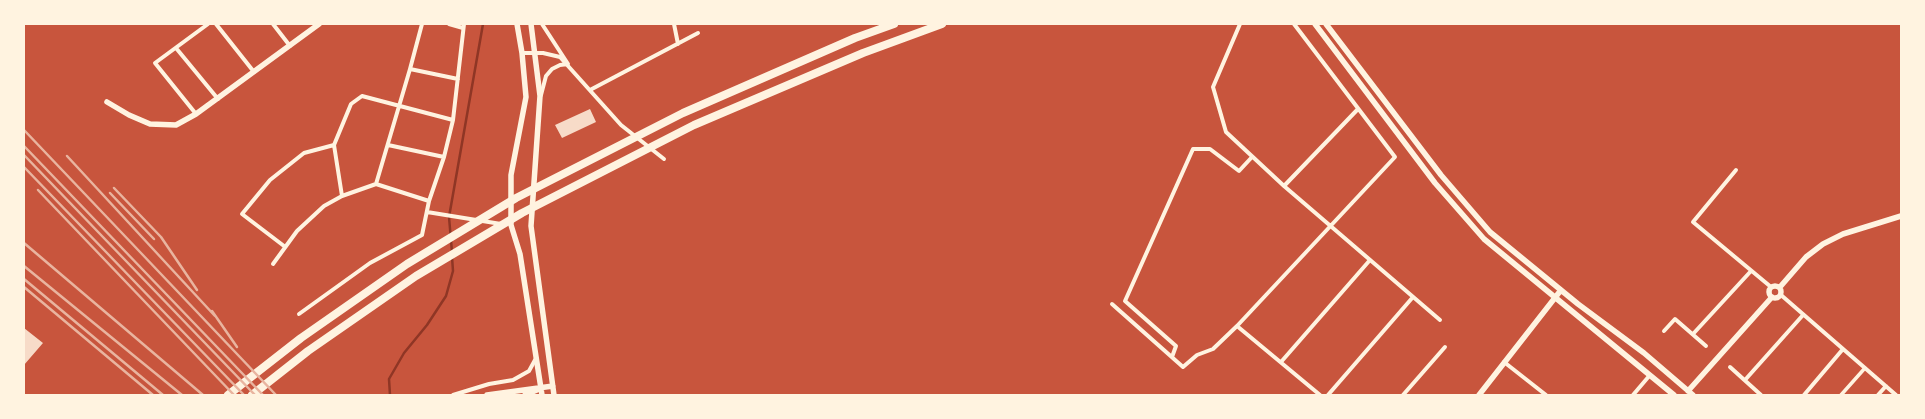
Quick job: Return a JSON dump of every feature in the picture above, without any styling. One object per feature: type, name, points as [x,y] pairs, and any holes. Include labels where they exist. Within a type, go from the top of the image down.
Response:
[{"type":"highway","points":[[228,395],[301,338],[407,264],[516,198],[575,166],[683,113],[855,38],[894,24]]},
{"type":"highway","points":[[252,395],[308,351],[416,276],[522,213],[576,184],[694,125],[863,53],[942,24]]},
{"type":"street","points":[[196,114],[155,63],[208,24]]},
{"type":"street","points":[[216,24],[254,72]]},
{"type":"street","points":[[273,24],[290,46]]},
{"type":"street","points":[[108,102],[129,115],[150,124],[176,125],[218,99],[320,24]]},
{"type":"street","points":[[376,184],[422,24]]},
{"type":"street","points":[[299,314],[370,263],[422,235],[429,201],[444,157],[452,120],[458,79],[464,26],[449,24]]},
{"type":"street","points":[[517,24],[522,53],[526,97],[511,175],[511,225],[520,254],[542,395]]},
{"type":"street","points":[[531,24],[536,53],[540,96],[531,226],[554,395]]},
{"type":"street","points":[[542,24],[568,64],[621,125],[664,159]]},
{"type":"street","points":[[674,24],[678,44]]},
{"type":"street","points":[[1240,24],[1213,87],[1226,132],[1284,186],[1440,320]]},
{"type":"street","points":[[1112,304],[1183,367],[1197,355],[1214,348],[1237,326],[1395,157],[1294,24]]},
{"type":"street","points":[[1315,24],[1435,183],[1484,239],[1674,395]]},
{"type":"street","points":[[1326,24],[1440,175],[1490,232],[1561,290],[1644,353],[1693,395]]},
{"type":"street","points":[[590,90],[698,34]]},
{"type":"street","points":[[176,48],[218,99]]},
{"type":"street","points":[[522,53],[553,54],[560,57],[568,64]]},
{"type":"street","points":[[540,96],[546,76],[549,72],[560,65],[568,64]]},
{"type":"street","points":[[410,69],[458,79]]},
{"type":"street","points":[[342,196],[334,145],[351,104],[362,96],[452,120]]},
{"type":"street","points":[[1284,186],[1358,109]]},
{"type":"street","points":[[284,246],[242,214],[270,180],[304,153],[334,145]]},
{"type":"street","points":[[388,145],[444,157]]},
{"type":"street","points":[[1172,357],[1176,346],[1125,301],[1193,149],[1210,149],[1238,171],[1252,157]]},
{"type":"street","points":[[1736,170],[1693,222],[1771,287],[1780,287]]},
{"type":"street","points":[[273,264],[284,246],[310,217],[324,206],[342,196],[376,184],[429,201]]},
{"type":"street","points":[[427,212],[511,225]]},
{"type":"street","points":[[1896,395],[1780,295],[1780,287],[1806,257],[1823,244],[1843,234],[1901,216]]},
{"type":"street","points":[[1281,362],[1370,260]]},
{"type":"street","points":[[1693,334],[1751,271]]},
{"type":"street","points":[[1771,287],[1769,290],[1772,297]]},
{"type":"street","points":[[1479,395],[1561,290]]},
{"type":"street","points":[[1688,390],[1772,297],[1778,297],[1780,295]]},
{"type":"street","points":[[1328,395],[1413,297]]},
{"type":"street","points":[[1745,380],[1803,315]]},
{"type":"street","points":[[1664,331],[1675,319],[1706,346]]},
{"type":"street","points":[[1237,326],[1320,395]]},
{"type":"street","points":[[1403,395],[1445,347]]},
{"type":"street","points":[[1804,395],[1843,349]]},
{"type":"street","points":[[453,395],[489,384],[512,380],[529,371],[536,360]]},
{"type":"street","points":[[1504,362],[1546,395]]},
{"type":"street","points":[[1730,367],[1761,395]]},
{"type":"street","points":[[1841,395],[1865,368]]},
{"type":"street","points":[[1633,395],[1650,375]]},
{"type":"street","points":[[488,395],[553,386]]},
{"type":"street","points":[[1878,395],[1886,386]]},
{"type":"street","points":[[525,395],[541,388]]},
{"type":"building","points":[[590,109],[596,122],[562,138],[555,125]]},
{"type":"building","points":[[24,328],[43,343],[24,365]]},
{"type":"waterway","points":[[452,252],[449,217],[483,24]]},
{"type":"waterway","points":[[390,395],[389,379],[404,353],[427,325],[446,296],[453,271],[452,257]]},
{"type":"railway","points":[[24,130],[276,395]]},
{"type":"railway","points":[[24,146],[263,395]]},
{"type":"railway","points":[[24,155],[255,395]]},
{"type":"railway","points":[[67,156],[215,316]]},
{"type":"railway","points":[[24,167],[244,395]]},
{"type":"railway","points":[[114,188],[161,237],[197,290]]},
{"type":"railway","points":[[38,190],[234,395]]},
{"type":"railway","points":[[110,193],[154,239]]},
{"type":"railway","points":[[24,243],[203,395]]},
{"type":"railway","points":[[24,266],[182,395]]},
{"type":"railway","points":[[24,279],[163,395]]},
{"type":"railway","points":[[24,287],[153,395]]},
{"type":"railway","points":[[212,311],[237,347]]}]
